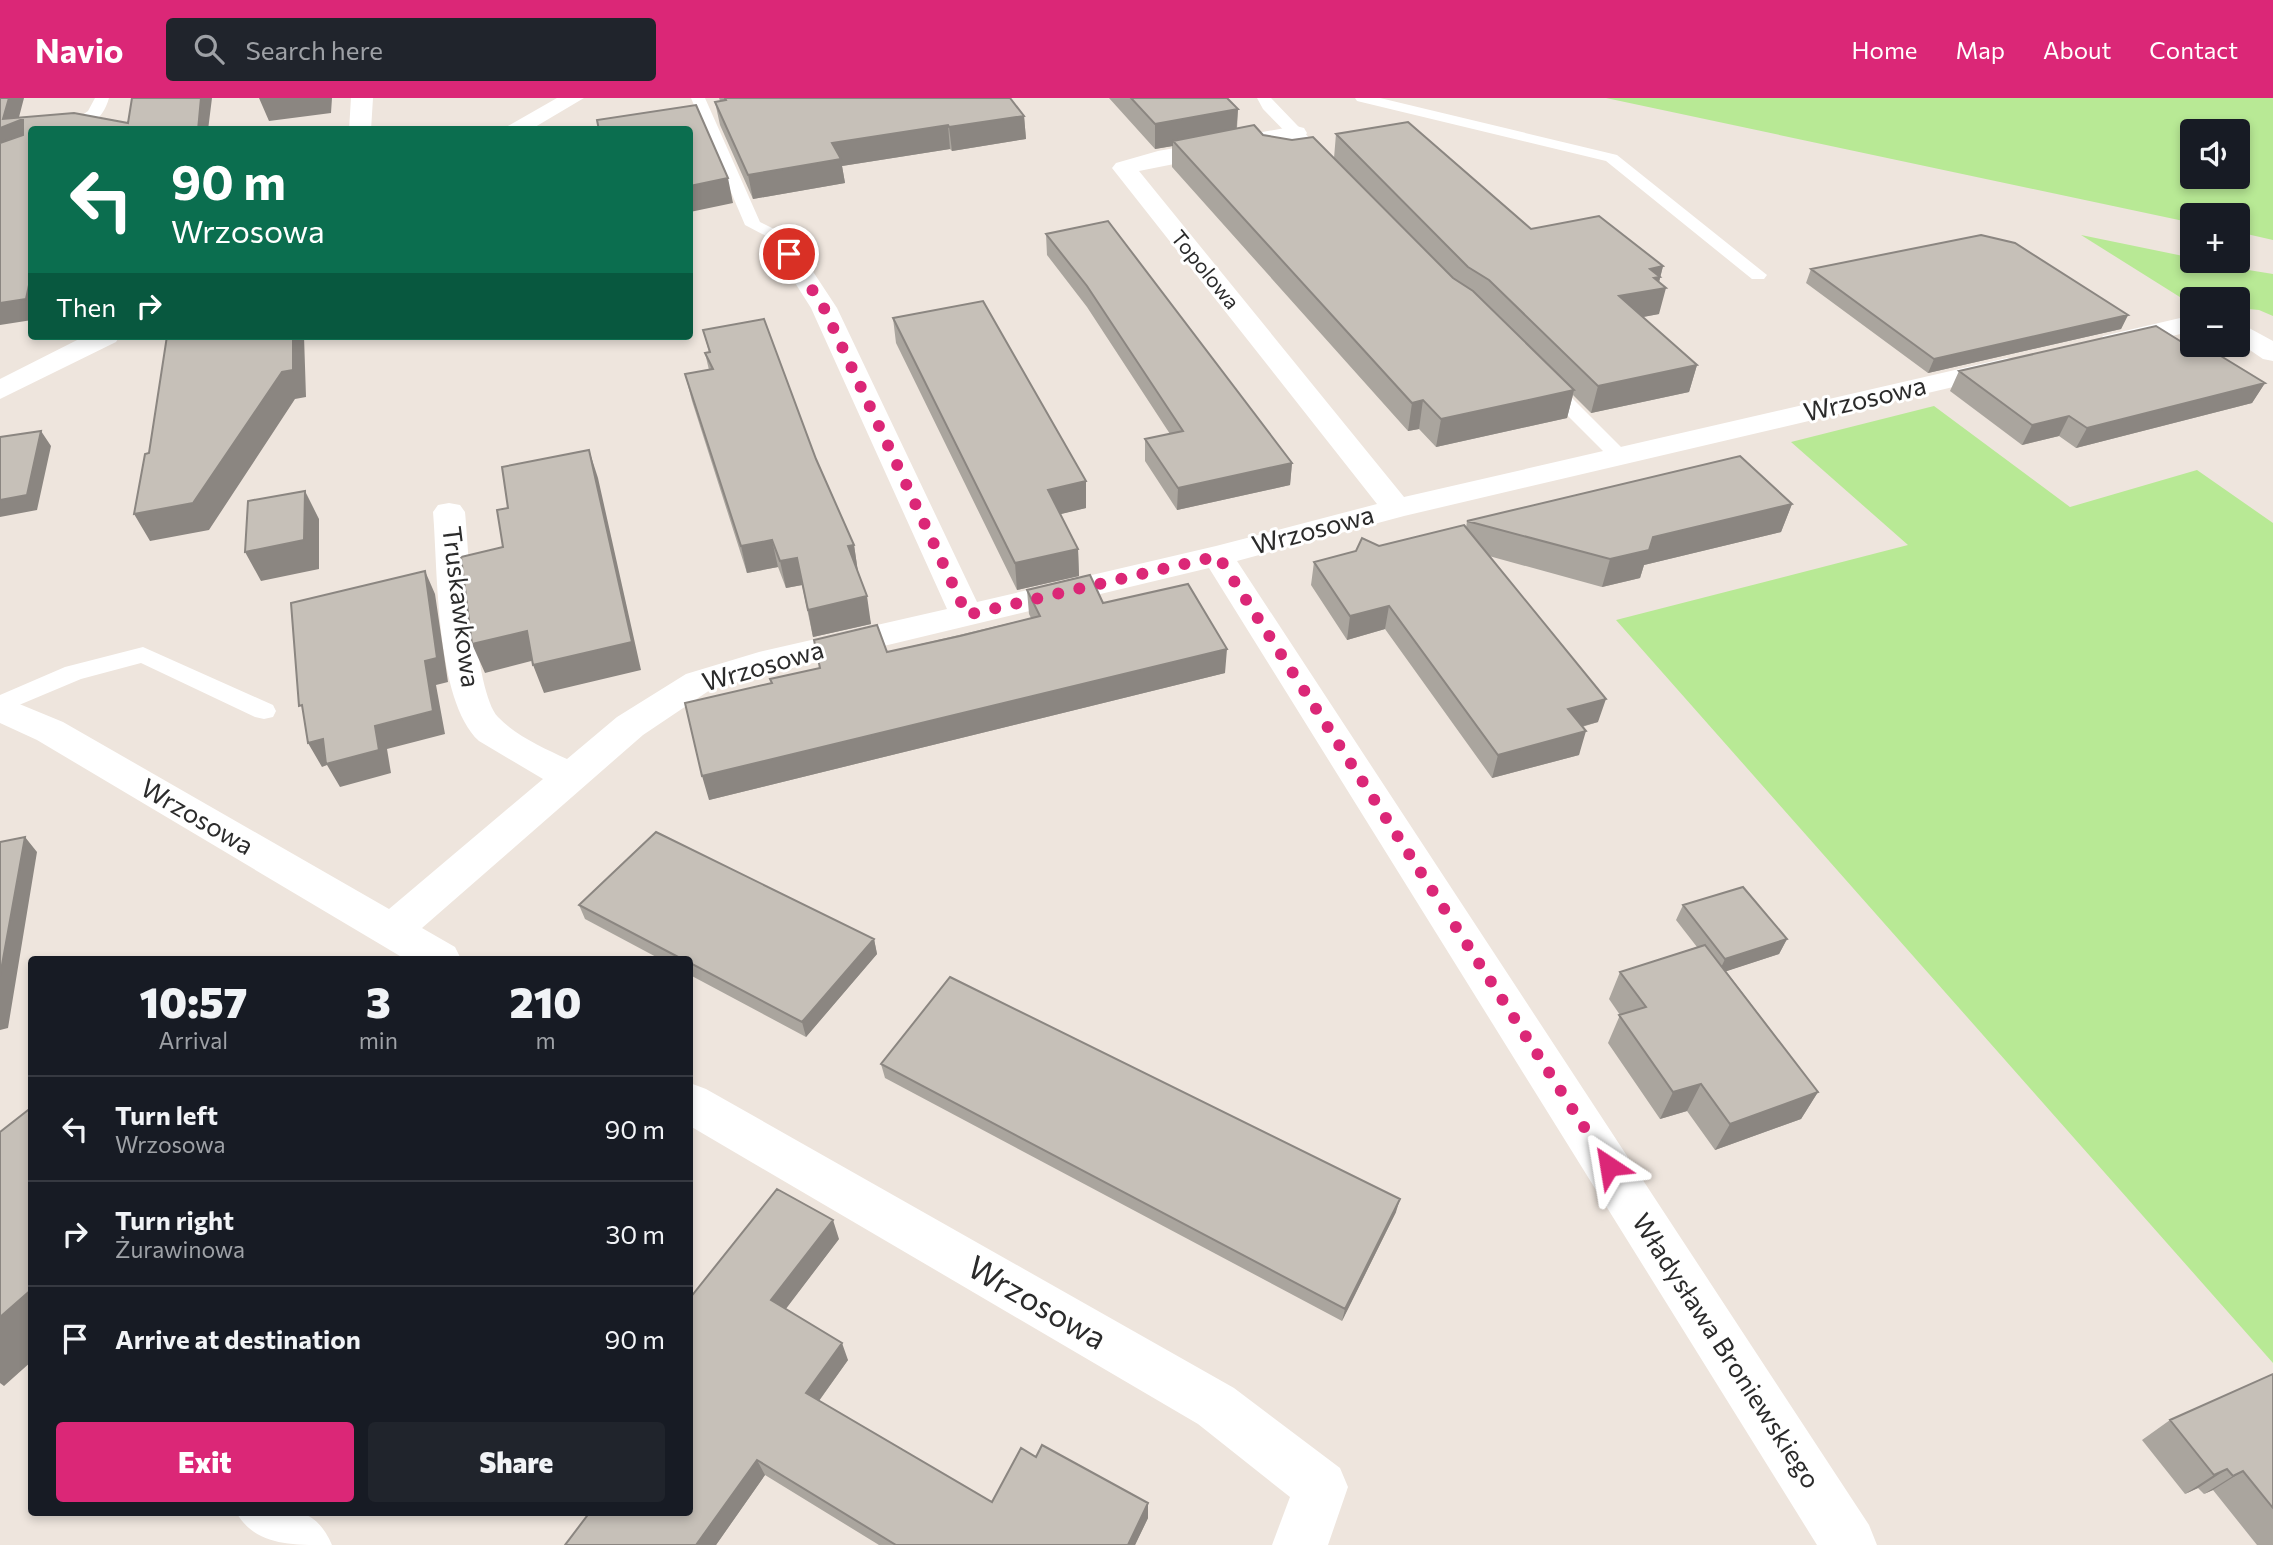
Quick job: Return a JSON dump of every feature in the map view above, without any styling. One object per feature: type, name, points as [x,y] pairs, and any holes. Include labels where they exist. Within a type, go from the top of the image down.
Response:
[{"type":"street","points":[[360,126],[362,98]]},
{"type":"street","points":[[520,126],[573,98]]},
{"type":"street","name":"Topolowa","points":[[1296,133],[1158,158],[1124,168],[1397,508]]},
{"type":"street","points":[[776,234],[824,308],[967,615]]},
{"type":"street","points":[[2085,348],[2180,326]]},
{"type":"street","points":[[2250,338],[2273,353]]},
{"type":"street","points":[[0,390],[98,340]]},
{"type":"street","name":"Wrzosowa","points":[[391,931],[630,726],[698,682],[759,664],[1218,556],[1397,508],[2032,360]]},
{"type":"street","name":"Truskawkowa","points":[[449,512],[469,691],[482,723],[528,755],[571,777]]},
{"type":"street","name":"Władysława Broniewskiego","points":[[1218,556],[1849,1545]]},
{"type":"street","name":"Wrzosowa","points":[[0,707],[50,732],[435,956]]},
{"type":"street","name":"Wrzosowa","points":[[693,1104],[1216,1406],[1321,1487],[1300,1545]]},
{"type":"street","points":[[267,1516],[304,1545]]},
{"type":"lane","points":[[76,126],[100,108],[103,98]]},
{"type":"lane","points":[[698,98],[753,225],[776,234]]},
{"type":"lane","points":[[1264,98],[1324,163]]},
{"type":"lane","points":[[1362,98],[1611,158],[1758,275]]},
{"type":"lane","points":[[1533,370],[1620,457]]},
{"type":"lane","points":[[0,707],[73,673],[143,654],[264,711]]},
{"type":"green space","points":[[1606,98],[2273,98],[2273,240],[2250,235],[2250,203],[2180,203],[2180,220]]},
{"type":"green space","points":[[2081,235],[2180,255],[2180,273],[2250,273],[2250,270],[2273,274],[2273,316],[2250,309],[2250,287],[2180,287],[2180,297]]},
{"type":"green space","points":[[1934,406],[2070,507],[2197,470],[2273,523],[2273,1363],[1616,620],[1908,545],[1791,442]]},
{"type":"building","points":[[0,98],[9,98],[3,119],[74,113],[128,123],[132,98],[201,98],[198,126],[28,126],[28,290],[26,299],[0,303],[0,143],[23,135],[23,119],[0,128]]},
{"type":"building","points":[[725,98],[1010,98],[1024,116],[832,143],[841,159],[748,175],[715,102],[726,100]]},
{"type":"building","points":[[1131,98],[1227,98],[1238,109],[1155,124]]},
{"type":"building","points":[[696,105],[728,178],[693,185],[693,126],[598,126],[597,120]]},
{"type":"building","points":[[1408,122],[1531,229],[1599,216],[1663,266],[1650,269],[1660,277],[1654,278],[1666,288],[1619,296],[1697,365],[1598,386],[1489,280],[1468,267],[1336,134]]},
{"type":"building","points":[[1254,125],[1263,135],[1292,140],[1313,137],[1453,278],[1473,291],[1574,390],[1441,419],[1423,400],[1412,403],[1173,141]]},
{"type":"building","points":[[1108,221],[1292,463],[1178,488],[1145,439],[1183,431],[1087,286],[1046,234]]},
{"type":"building","points":[[1981,235],[2015,243],[2128,315],[1934,359],[1811,269]]},
{"type":"building","points":[[983,301],[1086,481],[1048,490],[1078,549],[1015,563],[893,318]]},
{"type":"building","points":[[764,319],[816,459],[854,545],[848,546],[867,596],[808,610],[797,558],[780,561],[772,540],[741,546],[685,374],[713,369],[705,353],[710,352],[703,330]]},
{"type":"building","points":[[2156,326],[2180,341],[2180,357],[2222,357],[2265,383],[2087,428],[2069,416],[2032,425],[1959,371]]},
{"type":"building","points":[[166,340],[293,340],[293,370],[282,372],[193,503],[134,514],[145,454],[149,453]]},
{"type":"building","points":[[41,431],[27,495],[0,500],[0,437]]},
{"type":"building","points":[[589,450],[632,642],[533,665],[527,631],[472,644],[461,557],[503,547],[497,510],[508,508],[502,467]]},
{"type":"building","points":[[1740,456],[1792,504],[1653,537],[1649,550],[1610,559],[1467,521]]},
{"type":"building","points":[[305,491],[304,540],[245,552],[248,501]]},
{"type":"building","points":[[1464,525],[1606,699],[1568,709],[1586,731],[1498,755],[1389,606],[1350,616],[1314,562],[1356,551],[1362,538],[1379,546]]},
{"type":"building","points":[[425,571],[437,658],[425,661],[433,711],[375,726],[379,750],[326,764],[323,739],[308,743],[302,705],[299,706],[291,603]]},
{"type":"building","points":[[1090,575],[1103,603],[1188,584],[1227,649],[702,776],[685,703],[772,683],[770,679],[820,668],[814,640],[877,625],[887,652],[1040,616],[1027,590]]},
{"type":"building","points":[[656,832],[874,939],[802,1022],[693,965],[693,956],[676,956],[579,905]]},
{"type":"building","points":[[25,837],[0,976],[0,842]]},
{"type":"building","points":[[1743,887],[1787,939],[1725,959],[1683,905]]},
{"type":"building","points":[[1705,945],[1818,1092],[1730,1124],[1701,1084],[1673,1092],[1619,1015],[1646,1007],[1620,972]]},
{"type":"building","points":[[950,977],[1400,1199],[1345,1309],[881,1064]]},
{"type":"building","points":[[28,1110],[28,1292],[0,1317],[0,1132]]},
{"type":"building","points":[[777,1189],[833,1220],[771,1300],[842,1343],[806,1393],[992,1502],[1021,1448],[1036,1457],[1042,1445],[1148,1503],[1128,1545],[896,1545],[757,1460],[696,1545],[565,1545],[587,1516],[693,1516],[693,1294]]},
{"type":"building","points":[[2273,1374],[2273,1508],[2243,1471],[2233,1476],[2227,1469],[2214,1475],[2170,1420]]},
{"type":"route","points":[[789,254],[824,308],[967,615],[1218,556],[1609,1166]]}]
